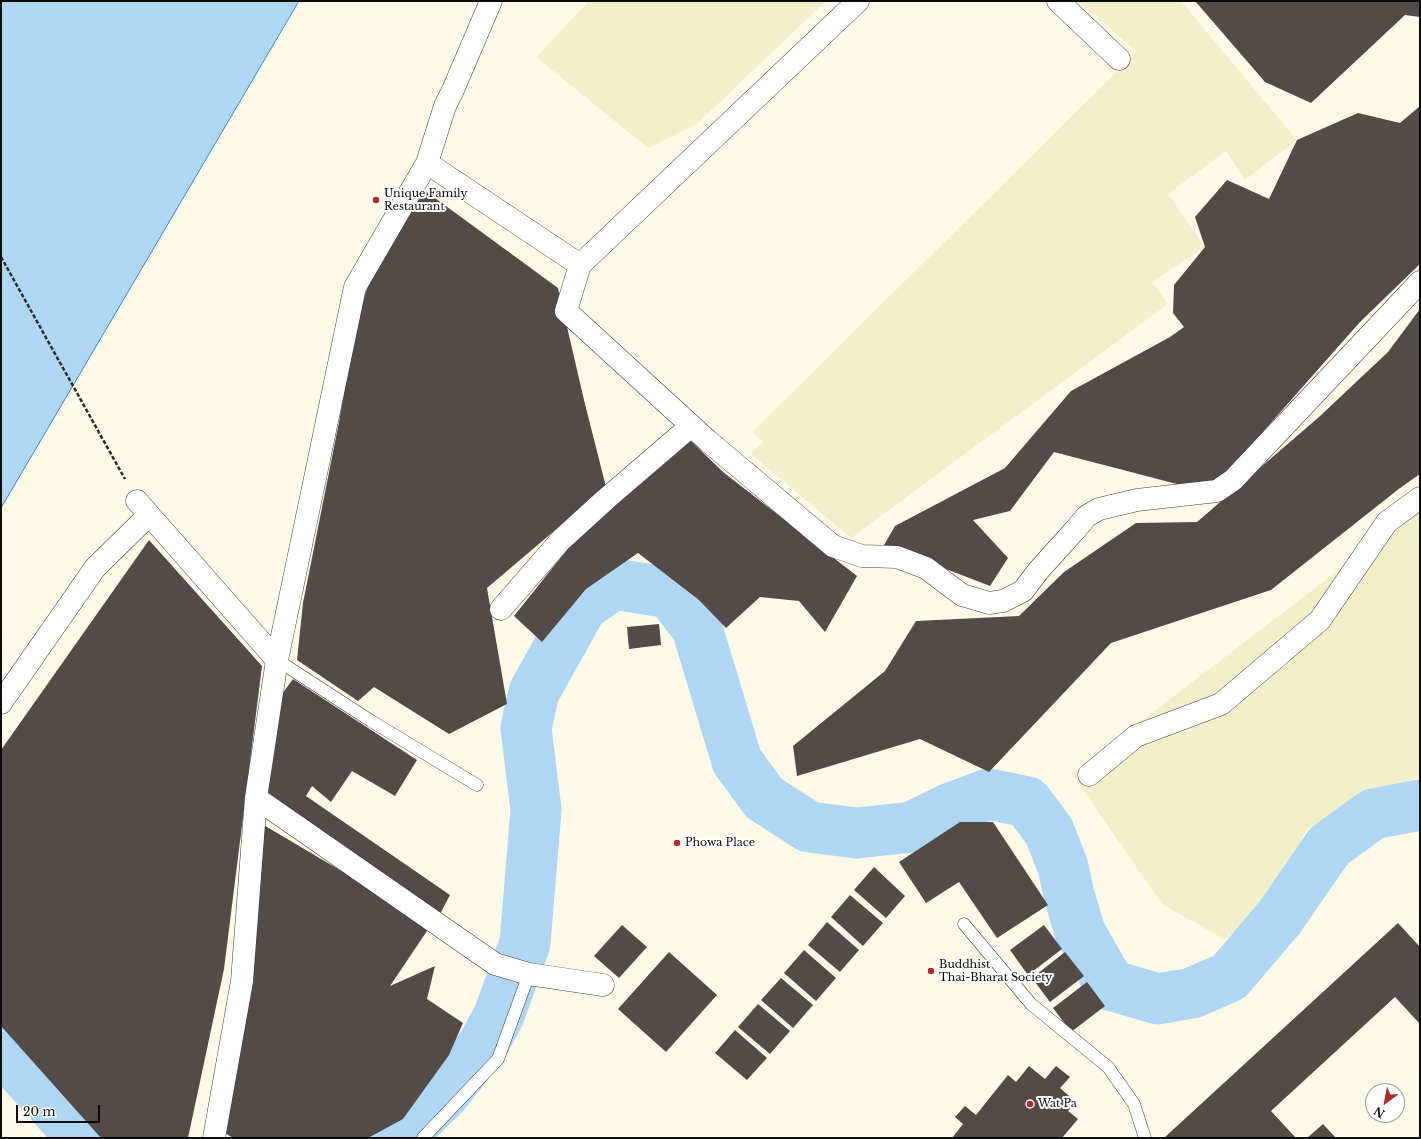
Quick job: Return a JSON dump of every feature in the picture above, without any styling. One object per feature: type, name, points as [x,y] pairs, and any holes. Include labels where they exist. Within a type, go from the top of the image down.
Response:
[{"type":"street","points":[[214,1138],[242,981],[256,798],[277,660],[355,287],[427,163],[444,106],[456,83],[491,1]]},
{"type":"street","points":[[858,1],[580,265],[566,311],[691,426],[833,546],[862,556],[897,557],[926,568],[962,595],[989,603],[1003,601],[1023,591],[1038,571],[1074,530],[1088,516],[1099,509],[1137,500],[1217,491],[1233,480],[1420,282]]},
{"type":"street","points":[[1058,1],[1119,59]]},
{"type":"street","points":[[427,163],[580,265]]},
{"type":"street","points":[[501,609],[562,540],[606,499],[691,426]]},
{"type":"street","points":[[1089,775],[1136,736],[1221,704],[1320,620],[1387,522],[1420,498]]},
{"type":"street","points":[[1,703],[95,568],[143,508],[277,660]]},
{"type":"street","points":[[256,798],[495,964],[529,974],[603,985]]},
{"type":"lane","points":[[277,660],[365,717],[477,785]]},
{"type":"lane","points":[[964,924],[1031,1004],[1108,1067],[1134,1104],[1145,1138]]},
{"type":"lane","points":[[423,1138],[498,1059],[529,974]]},
{"type":"path","points":[[1,257],[143,508]]},
{"type":"shaded area","points":[[589,1],[826,1],[697,124],[648,148],[536,57]]},
{"type":"shaded area","points":[[1078,1],[1181,1],[1297,140],[1245,180],[1226,151],[1168,194],[1205,247],[1152,282],[1168,304],[851,538],[751,454],[763,442],[752,432],[1137,52]]},
{"type":"shaded area","points":[[1420,508],[1420,777],[1360,799],[1307,829],[1263,913],[1224,939],[1162,904],[1072,774]]},
{"type":"water","points":[[1,1],[299,1],[1,508]]},
{"type":"building","points":[[1195,1],[1420,1],[1420,17],[1405,15],[1311,103],[1265,82]]},
{"type":"building","points":[[1420,106],[1420,264],[1360,322],[1222,478],[1196,489],[1054,452],[1010,511],[973,520],[1008,558],[990,586],[884,545],[895,526],[1005,468],[1071,391],[1170,337],[1184,327],[1173,313],[1174,285],[1205,247],[1195,217],[1227,180],[1269,199],[1297,140],[1358,113],[1400,123]]},
{"type":"building","points":[[424,190],[558,288],[606,487],[487,588],[507,704],[449,734],[374,687],[358,701],[297,660],[303,603],[339,422],[358,313],[375,268]]},
{"type":"building","points":[[1420,309],[1420,474],[1400,488],[1271,590],[1111,643],[989,772],[920,739],[797,776],[793,746],[885,671],[916,621],[1019,616],[1064,572],[1136,523],[1197,522],[1319,417],[1388,352]]},
{"type":"building","points":[[691,441],[723,472],[857,576],[825,632],[799,601],[760,597],[726,628],[699,600],[638,553],[586,589],[542,642],[514,616],[574,541]]},
{"type":"building","points":[[149,540],[262,666],[224,969],[188,1138],[101,1138],[1,1026],[1,750]]},
{"type":"building","points":[[659,624],[661,645],[629,649],[627,627]]},
{"type":"building","points":[[293,679],[417,760],[395,796],[352,771],[331,802],[312,786],[306,796],[450,895],[438,918],[256,798],[279,698]]},
{"type":"building","points":[[960,822],[993,822],[1048,905],[997,938],[959,882],[926,903],[899,862]]},
{"type":"building","points":[[262,824],[360,882],[429,928],[390,986],[435,966],[427,999],[463,1023],[449,1055],[403,1119],[368,1138],[233,1138],[225,1133]]},
{"type":"building","points":[[874,867],[905,896],[886,918],[854,890]]},
{"type":"building","points":[[850,895],[883,923],[863,946],[831,917]]},
{"type":"building","points":[[827,922],[859,950],[840,972],[808,945]]},
{"type":"building","points":[[1398,923],[1420,947],[1420,1024],[1395,997],[1271,1111],[1296,1138],[1164,1138]]},
{"type":"building","points":[[622,925],[647,947],[619,978],[594,956]]},
{"type":"building","points":[[1044,925],[1062,949],[1028,975],[1010,950]]},
{"type":"building","points":[[804,950],[836,978],[816,1001],[784,973]]},
{"type":"building","points":[[669,952],[717,995],[666,1052],[618,1009]]},
{"type":"building","points":[[1065,952],[1084,976],[1050,1002],[1032,978]]},
{"type":"building","points":[[781,978],[813,1005],[793,1028],[761,1000]]},
{"type":"building","points":[[1087,982],[1105,1006],[1071,1032],[1053,1008]]},
{"type":"building","points":[[758,1004],[790,1031],[770,1054],[738,1027]]},
{"type":"building","points":[[735,1030],[767,1058],[747,1080],[715,1053]]},
{"type":"building","name":"Wat Pa","points":[[1029,1066],[1045,1079],[1056,1066],[1070,1077],[1060,1088],[1076,1102],[1068,1111],[1078,1119],[1062,1138],[952,1138],[963,1124],[955,1117],[965,1106],[976,1115],[1008,1075],[1016,1082]]},
{"type":"building","points":[[1323,1124],[1336,1138],[1307,1138]]},
{"type":"waterway","points":[[395,1138],[402,1135],[445,1093],[483,1045],[499,1015],[525,943],[536,810],[526,728],[534,692],[582,606],[614,584],[670,593],[697,628],[737,761],[764,798],[809,827],[857,833],[912,827],[951,808],[989,794],[1027,802],[1049,831],[1063,867],[1069,895],[1080,932],[1110,985],[1158,999],[1192,993],[1229,977],[1280,917],[1329,846],[1373,814],[1420,805]]},
{"type":"waterway","points":[[1,1048],[82,1138]]},
{"type":"place","name":"Unique Family Restaurant","points":[[376,200]]},
{"type":"place","name":"Phowa Place","points":[[677,843]]},
{"type":"place","name":"Buddhist Thai-Bharat Society","points":[[931,971]]},
{"type":"place","name":"Wat Pa","points":[[1030,1104]]}]
